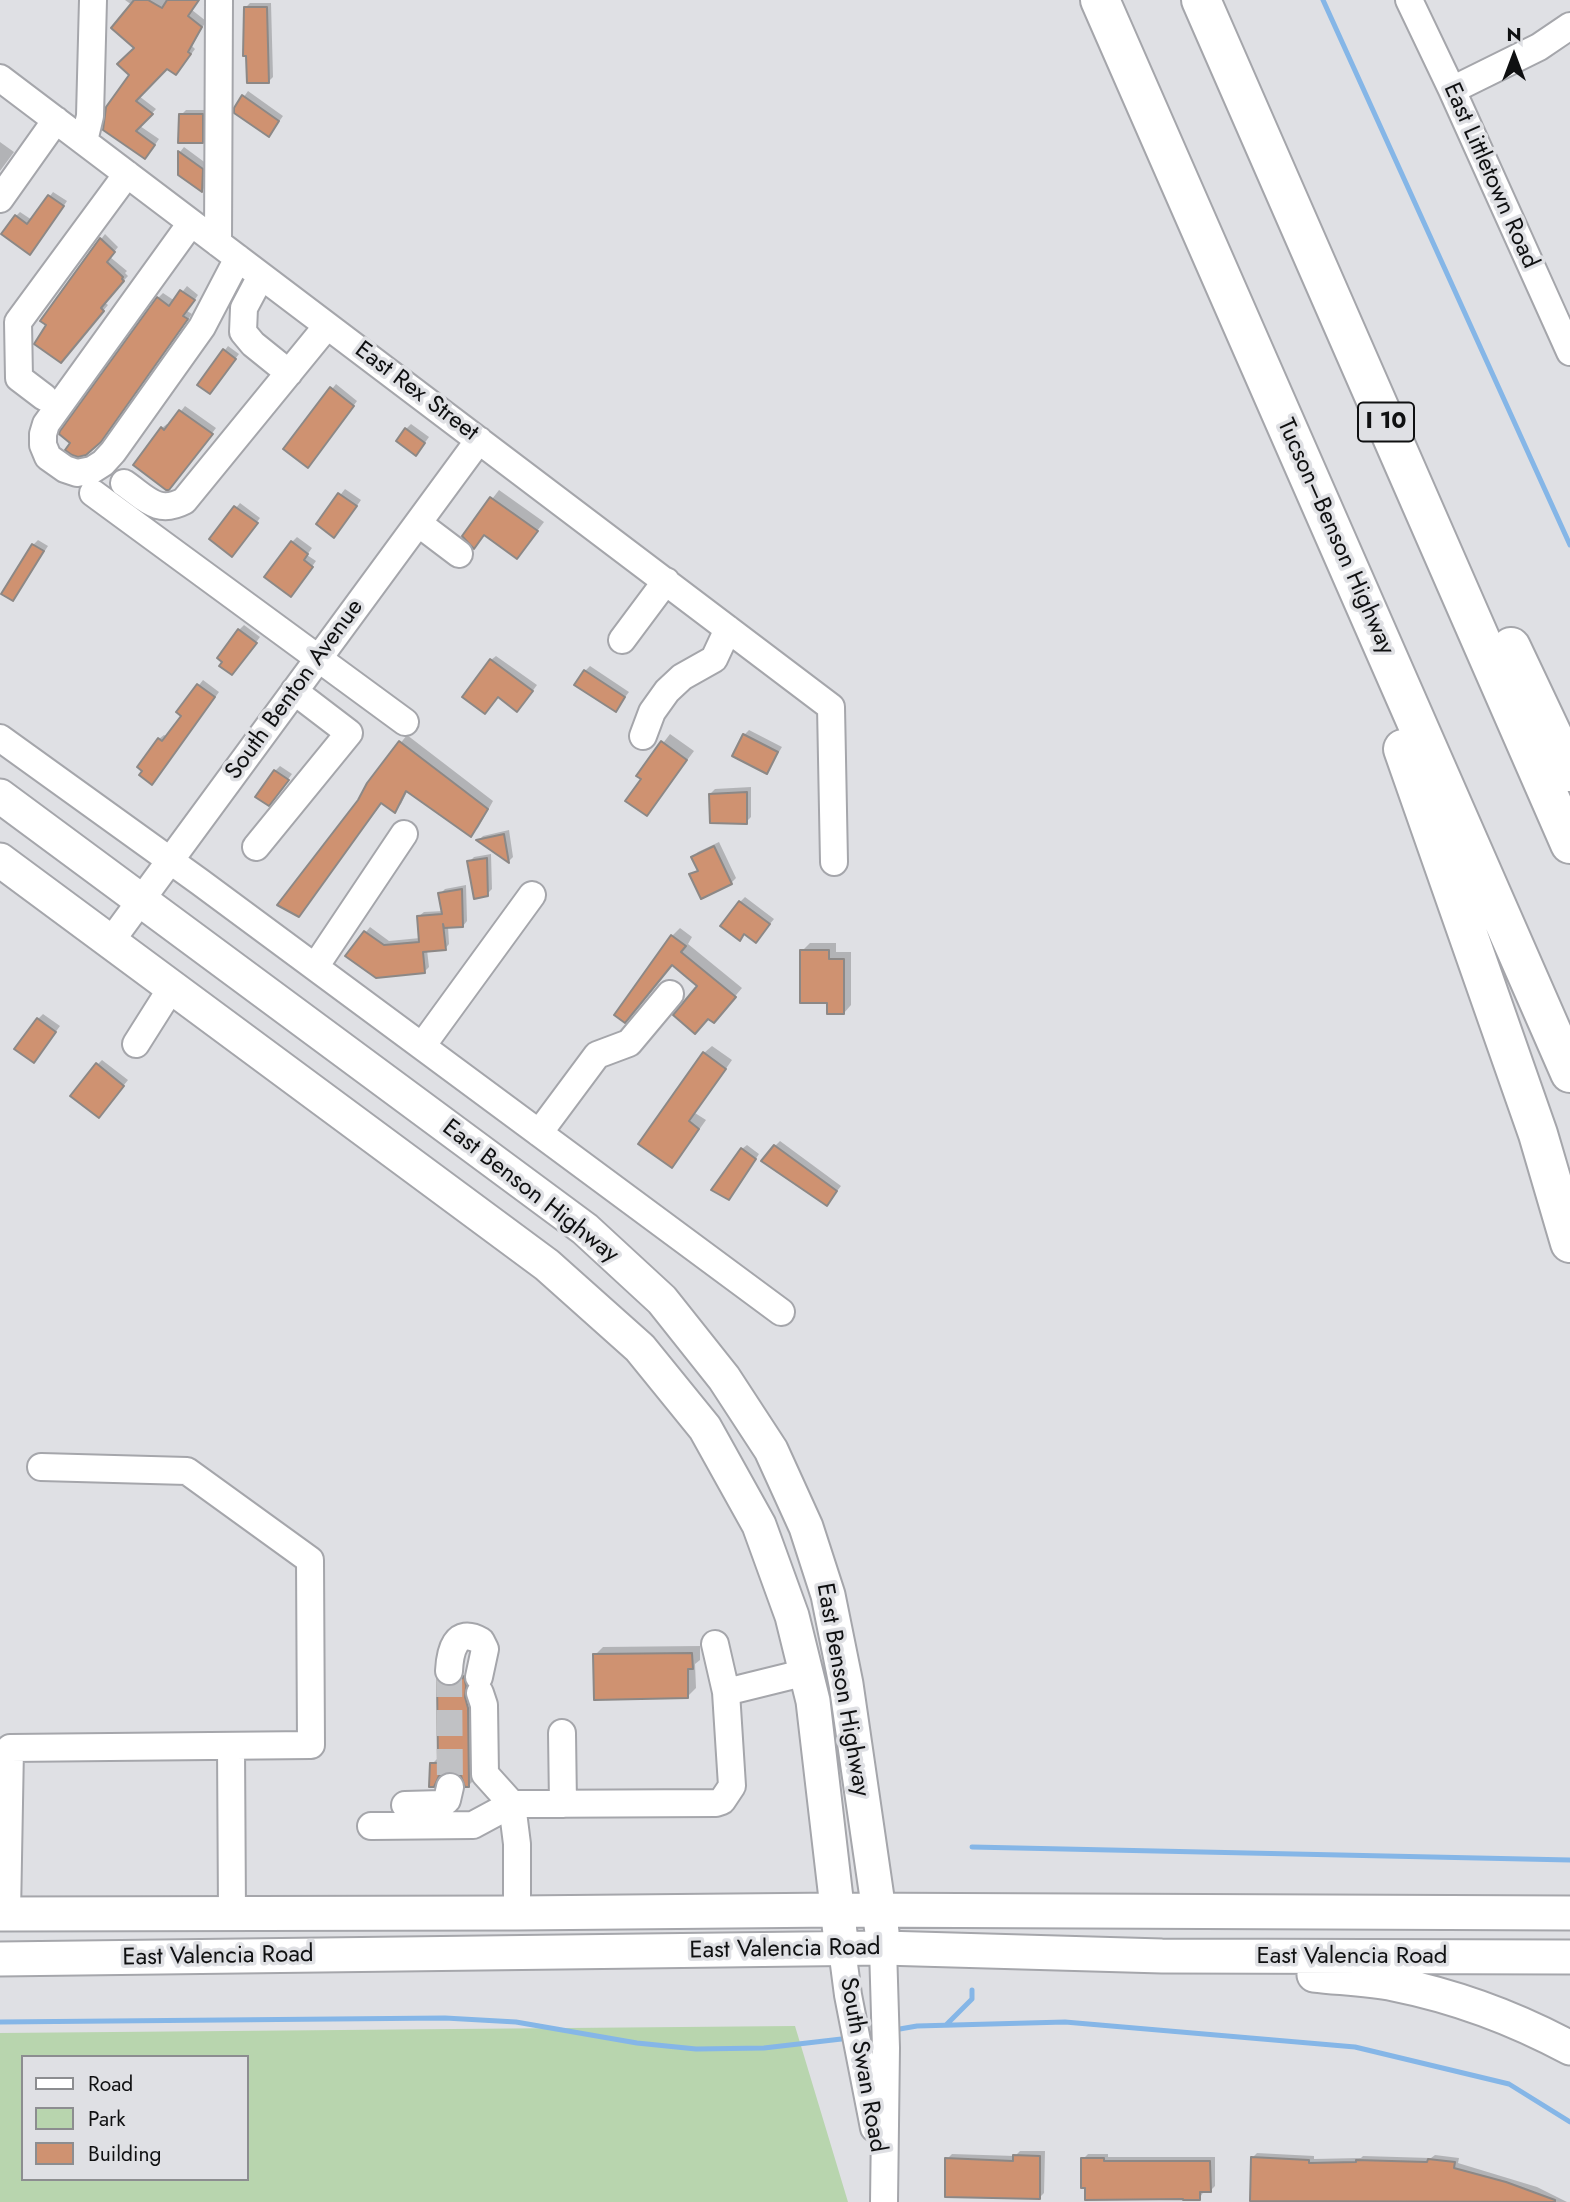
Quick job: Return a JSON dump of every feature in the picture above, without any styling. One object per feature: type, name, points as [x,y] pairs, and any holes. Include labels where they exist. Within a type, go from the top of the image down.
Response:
[{"type":"highway","name":"Tucson–Benson Highway","points":[[1100,0],[1570,1073]]},
{"type":"highway","points":[[1203,0],[1570,772]]},
{"type":"highway","name":"I 10","points":[[1203,0],[1570,845]]},
{"type":"highway","points":[[1296,447],[1534,1123],[1570,1243]]},
{"type":"main road","name":"East Benson Highway","points":[[0,796],[585,1229],[662,1300],[724,1378],[771,1450],[806,1527],[828,1595],[846,1684],[880,1910],[883,1948]]},
{"type":"main road","name":"East Benson Highway","points":[[0,860],[547,1265],[640,1348],[705,1427],[759,1525],[792,1616],[807,1672],[813,1702],[842,1949]]},
{"type":"main road","name":"East Valencia Road","points":[[4,1914],[838,1910],[1570,1913]]},
{"type":"main road","name":"East Valencia Road","points":[[0,1959],[883,1948],[1162,1956],[1570,1957]]},
{"type":"main road","points":[[1162,1956],[1394,1984],[1468,2004],[1539,2031],[1570,2048]]},
{"type":"street","points":[[84,141],[90,116],[93,0]]},
{"type":"street","points":[[191,223],[46,424],[43,445],[48,457],[65,469],[77,473],[92,470],[113,453],[202,327],[228,251],[219,0]]},
{"type":"street","name":"East Littletown Road","points":[[1409,0],[1570,352]]},
{"type":"street","points":[[1452,90],[1539,47],[1570,26]]},
{"type":"street","name":"East Rex Street","points":[[0,78],[831,707],[834,862]]},
{"type":"street","points":[[0,199],[56,120]]},
{"type":"street","points":[[44,397],[19,378],[18,322],[127,174]]},
{"type":"street","points":[[261,276],[244,308],[243,332],[253,345],[289,373]]},
{"type":"street","points":[[124,483],[159,508],[171,508],[184,501],[327,326]]},
{"type":"street","name":"South Benton Avenue","points":[[111,941],[479,440]]},
{"type":"street","points":[[93,493],[405,722]]},
{"type":"street","points":[[418,523],[459,554]]},
{"type":"street","points":[[622,640],[666,581]]},
{"type":"street","points":[[643,736],[652,712],[667,691],[682,677],[714,659],[728,629]]},
{"type":"street","points":[[256,847],[349,733],[294,691]]},
{"type":"street","name":"East Benson Highway","points":[[0,738],[781,1312]]},
{"type":"street","points":[[315,967],[404,834]]},
{"type":"street","points":[[422,1046],[532,895]]},
{"type":"street","points":[[136,1044],[172,987]]},
{"type":"street","points":[[539,1133],[597,1055],[629,1043],[670,994]]},
{"type":"street","points":[[4,1914],[10,1748],[311,1745],[310,1560],[187,1471],[41,1467]]},
{"type":"street","points":[[449,1671],[450,1651],[460,1639],[477,1638],[484,1644],[485,1774],[512,1804],[517,1844],[517,1913]]},
{"type":"street","points":[[371,1826],[473,1825],[512,1804],[722,1801],[732,1786],[726,1692],[715,1644]]},
{"type":"street","points":[[726,1692],[807,1672]]},
{"type":"street","points":[[562,1733],[563,1804]]},
{"type":"street","points":[[231,1746],[232,1913]]},
{"type":"street","points":[[405,1805],[442,1804],[447,1800],[450,1787]]},
{"type":"street","name":"South Swan Road","points":[[883,1948],[886,2014],[884,2192]]},
{"type":"street","name":"South Swan Road","points":[[842,1949],[884,2192]]},
{"type":"green space","points":[[795,2026],[848,2202],[0,2202],[0,2033]]},
{"type":"building","points":[[134,0],[148,0],[162,8],[167,0],[199,0],[188,16],[202,27],[188,52],[191,54],[176,75],[167,69],[136,101],[153,114],[136,131],[155,145],[145,159],[103,130],[106,107],[129,75],[117,64],[134,48],[111,28]]},
{"type":"building","points":[[244,7],[267,7],[269,83],[247,83],[246,56],[243,56]]},
{"type":"building","points":[[242,95],[279,121],[269,137],[234,113]]},
{"type":"building","points":[[179,114],[203,114],[203,143],[178,143]]},
{"type":"building","points":[[178,151],[203,169],[202,192],[178,175]]},
{"type":"building","points":[[48,195],[64,206],[30,255],[1,234],[15,215],[27,224]]},
{"type":"building","points":[[100,238],[115,252],[107,262],[124,281],[101,308],[104,311],[61,363],[34,344],[46,325],[40,321]]},
{"type":"building","points":[[180,290],[195,300],[183,316],[188,319],[101,442],[86,455],[72,455],[65,450],[70,443],[59,434],[60,431],[157,297],[169,306]]},
{"type":"building","points":[[223,349],[236,359],[210,394],[197,385]]},
{"type":"building","points":[[330,387],[354,406],[308,468],[283,449]]},
{"type":"building","points":[[179,410],[213,434],[169,490],[166,490],[133,465],[161,427],[164,430]]},
{"type":"building","points":[[405,428],[425,443],[416,456],[396,441]]},
{"type":"building","points":[[338,493],[357,506],[334,538],[316,524]]},
{"type":"building","points":[[490,497],[538,531],[517,559],[484,535],[474,549],[462,536]]},
{"type":"building","points":[[234,506],[258,523],[232,557],[209,539]]},
{"type":"building","points":[[291,541],[308,554],[304,560],[313,567],[291,597],[264,577]]},
{"type":"building","points":[[32,544],[44,551],[13,601],[1,594]]},
{"type":"building","points":[[238,629],[257,643],[232,675],[219,666],[222,662],[217,658]]},
{"type":"building","points":[[490,659],[533,691],[517,712],[498,697],[485,714],[462,697]]},
{"type":"building","points":[[584,670],[625,697],[616,712],[574,685]]},
{"type":"building","points":[[197,684],[215,697],[152,785],[139,775],[142,771],[137,767],[158,738],[162,741],[181,716],[176,712]]},
{"type":"building","points":[[743,734],[778,752],[767,774],[732,756]]},
{"type":"building","points":[[399,741],[488,809],[471,837],[406,791],[395,813],[381,803],[299,917],[277,905],[358,800],[367,783]]},
{"type":"building","points":[[661,741],[687,760],[647,816],[625,801],[641,779],[636,776]]},
{"type":"building","points":[[274,770],[289,780],[269,806],[255,797]]},
{"type":"building","points":[[747,792],[747,824],[710,823],[709,794]]},
{"type":"building","points":[[504,834],[509,863],[476,840]]},
{"type":"building","points":[[714,846],[732,884],[701,899],[689,874],[698,871],[691,857]]},
{"type":"building","points":[[487,858],[488,896],[474,899],[467,861]]},
{"type":"building","points":[[462,889],[463,927],[444,928],[443,924],[446,950],[423,952],[425,973],[376,978],[345,956],[364,931],[384,945],[419,942],[417,916],[442,914],[438,893]]},
{"type":"building","points":[[739,901],[770,924],[756,943],[744,934],[740,941],[720,926]]},
{"type":"building","points":[[671,935],[686,946],[681,952],[736,997],[714,1023],[708,1019],[695,1034],[673,1015],[697,986],[672,965],[625,1023],[614,1015]]},
{"type":"building","points":[[800,950],[829,950],[829,959],[844,959],[844,1014],[827,1014],[827,1003],[800,1003]]},
{"type":"building","points":[[37,1018],[56,1032],[34,1063],[14,1049]]},
{"type":"building","points":[[703,1052],[726,1069],[689,1121],[699,1129],[672,1168],[638,1144]]},
{"type":"building","points":[[96,1063],[124,1086],[99,1118],[70,1096]]},
{"type":"building","points":[[774,1145],[837,1191],[827,1206],[761,1161]]},
{"type":"building","points":[[741,1148],[756,1159],[729,1200],[711,1190]]},
{"type":"building","points":[[692,1653],[693,1669],[688,1669],[688,1698],[594,1700],[593,1654]]},
{"type":"building","points":[[464,1676],[468,1708],[469,1787],[465,1787],[461,1776],[446,1772],[439,1776],[434,1787],[429,1787],[430,1763],[438,1763],[437,1680],[448,1687],[456,1685]]},
{"type":"building","points":[[1013,2155],[1040,2156],[1040,2199],[945,2197],[945,2158],[1013,2161]]},
{"type":"building","points":[[1251,2157],[1309,2160],[1309,2163],[1356,2160],[1427,2162],[1428,2159],[1455,2162],[1454,2168],[1506,2182],[1555,2202],[1250,2201]]},
{"type":"building","points":[[1081,2158],[1104,2158],[1104,2161],[1210,2161],[1211,2192],[1200,2192],[1200,2200],[1085,2200],[1085,2188],[1081,2188]]},
{"type":"waterway","points":[[1323,0],[1570,545]]},
{"type":"waterway","points":[[972,1847],[1570,1860]]},
{"type":"waterway","points":[[946,2025],[972,1999],[972,1990]]},
{"type":"waterway","points":[[0,2022],[445,2018],[516,2022],[637,2043],[696,2049],[764,2048],[850,2038]]},
{"type":"waterway","points":[[894,2030],[917,2026],[1065,2022],[1355,2047],[1509,2084],[1570,2122]]},
{"type":"tunnel","points":[[449,1671],[450,1787]]}]
